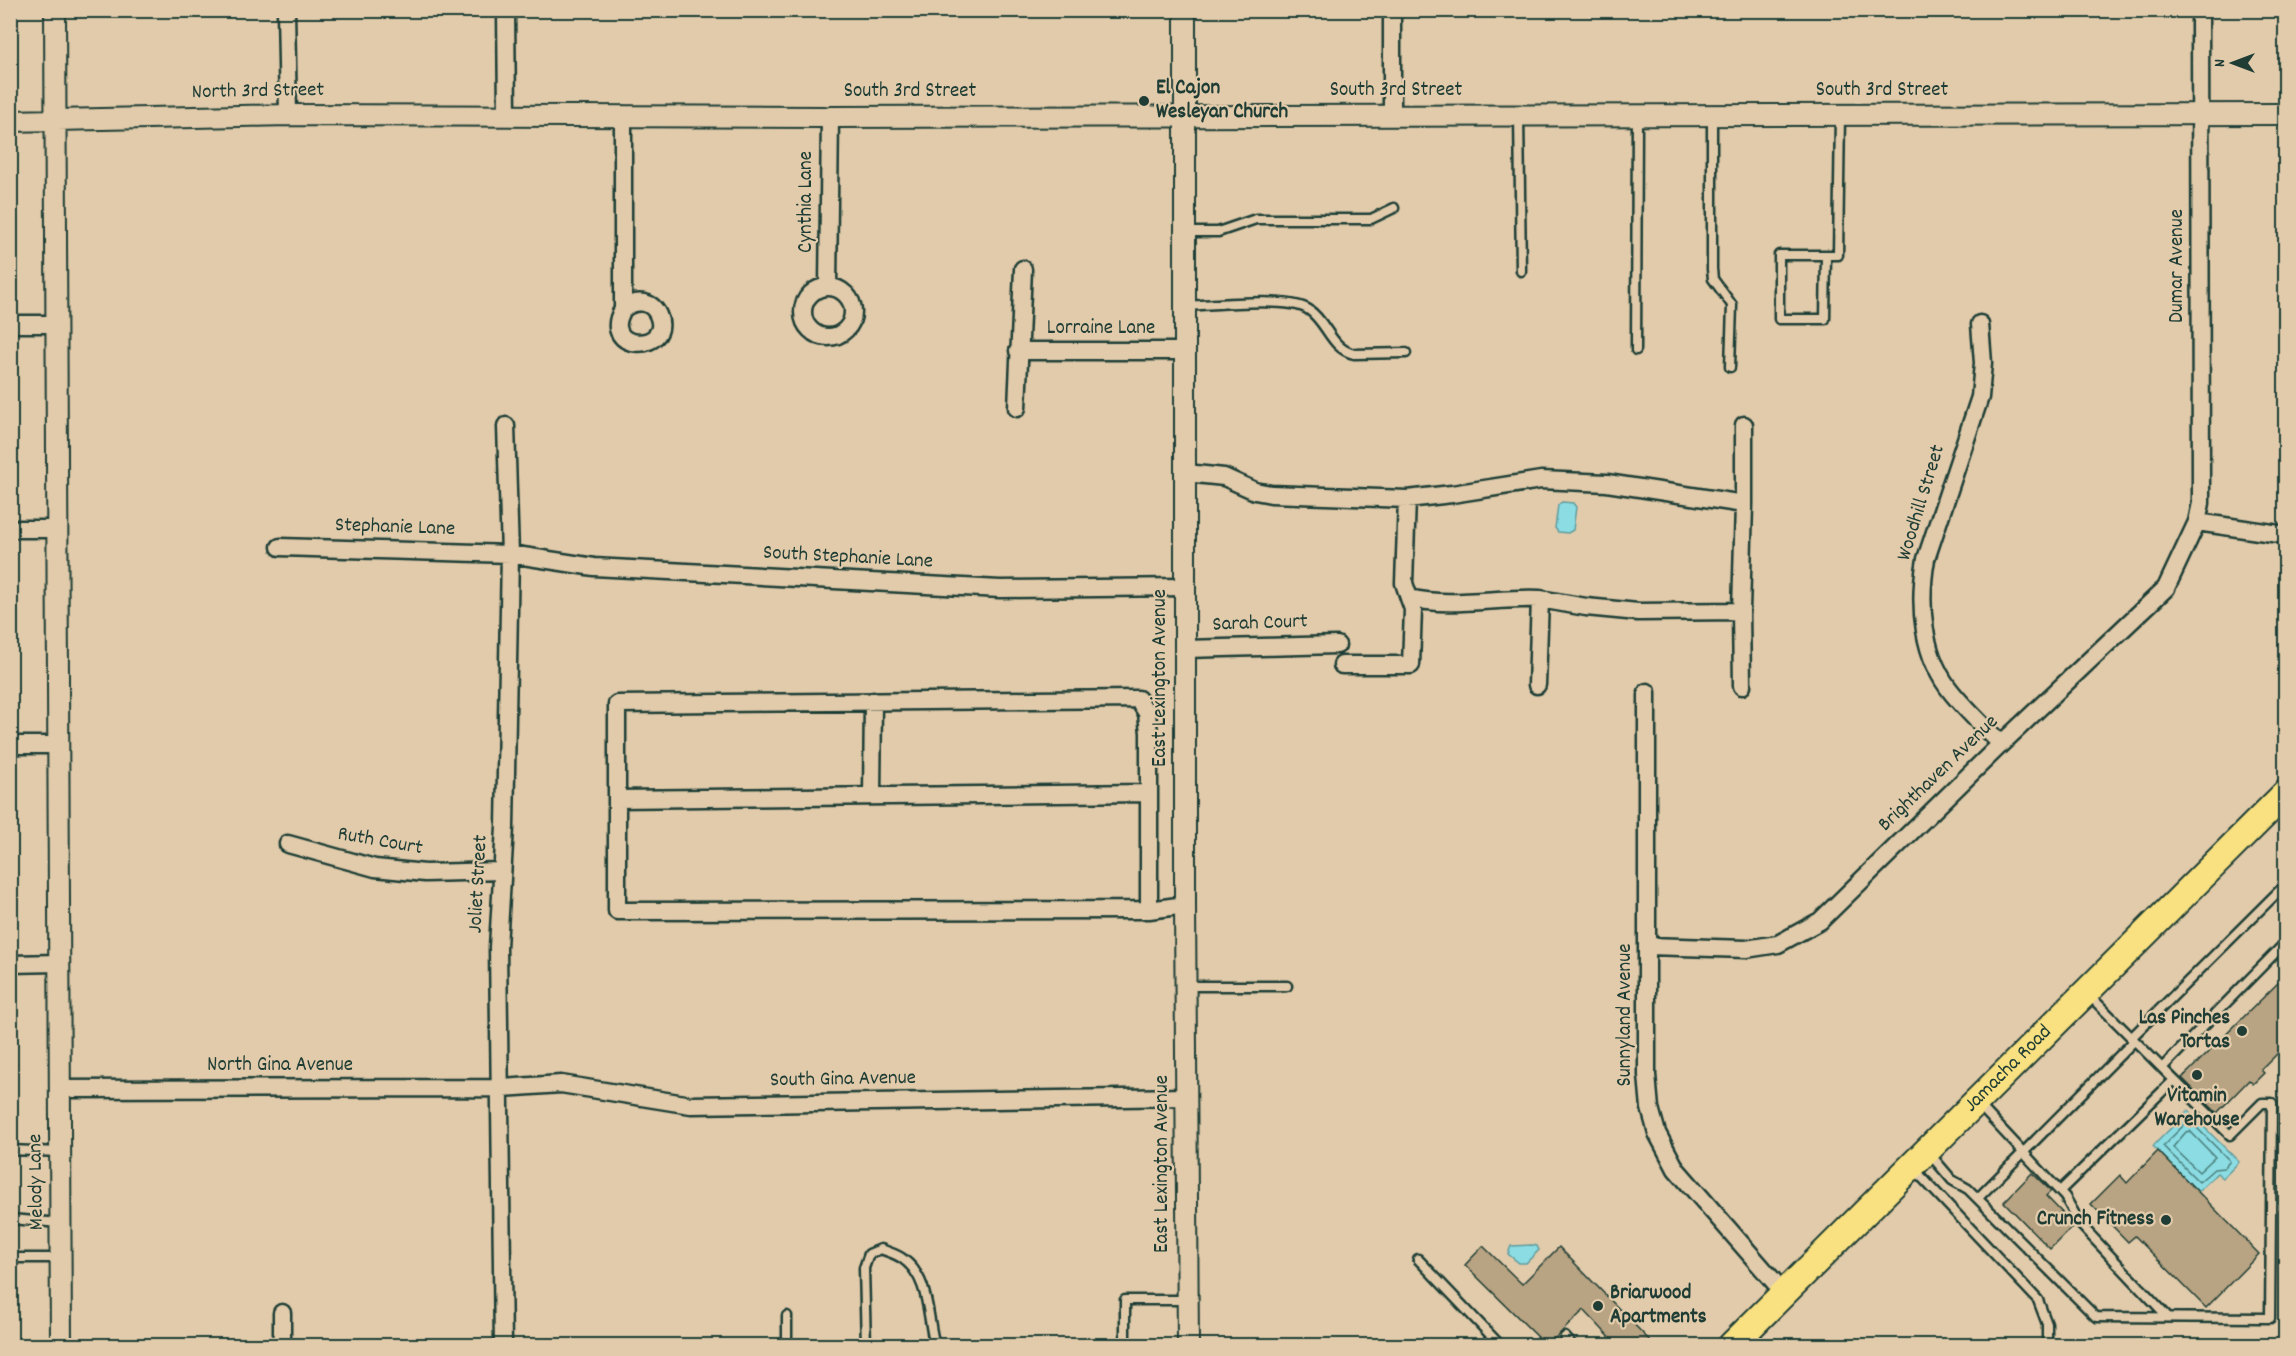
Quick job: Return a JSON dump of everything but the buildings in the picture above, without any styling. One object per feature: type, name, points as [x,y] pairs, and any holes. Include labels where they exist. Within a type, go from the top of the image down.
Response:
[{"type":"main road","name":"Jamacha Road","points":[[1747,1340],[1784,1293],[2286,793]]},
{"type":"street","name":"Melody Lane","points":[[55,10],[61,1346]]},
{"type":"street","points":[[286,10],[288,115]]},
{"type":"street","points":[[506,10],[507,115]]},
{"type":"street","name":"East Lexington Avenue","points":[[1185,10],[1185,986],[1188,1346]]},
{"type":"street","points":[[1392,10],[1392,115]]},
{"type":"street","name":"Dumar Avenue","points":[[2197,522],[2201,503],[2200,10]]},
{"type":"street","name":"South 3rd Street","points":[[507,115],[827,117],[2286,114]]},
{"type":"street","name":"North 3rd Street","points":[[10,121],[288,115],[507,115]]},
{"type":"street","points":[[622,309],[623,116]]},
{"type":"street","name":"Cynthia Lane","points":[[827,117],[828,287]]},
{"type":"street","name":"Lorraine Lane","points":[[1017,408],[1023,269]]},
{"type":"street","points":[[10,324],[57,324]]},
{"type":"street","name":"Woodhill Street","points":[[1980,324],[1983,363],[1980,397],[1926,559],[1922,584],[1922,612],[1929,647],[1943,678],[1952,693],[2001,744]]},
{"type":"street","name":"Lorraine Lane","points":[[1018,351],[1184,351]]},
{"type":"street","points":[[1742,686],[1744,424]]},
{"type":"street","name":"Joliet Street","points":[[503,1346],[502,1088],[498,947],[505,827],[510,554],[506,426]]},
{"type":"street","points":[[1186,473],[1224,477],[1255,491],[1271,494],[1407,499],[1541,480],[1607,483],[1744,504]]},
{"type":"street","points":[[1342,665],[1411,665],[1413,609],[1404,583],[1407,499]]},
{"type":"street","points":[[2197,522],[2286,535]]},
{"type":"street","name":"Brighthaven Avenue","points":[[1648,946],[1746,948],[1778,944],[1814,925],[2166,588],[2197,522]]},
{"type":"street","points":[[10,529],[58,529]]},
{"type":"street","name":"Stephanie Lane","points":[[280,547],[510,554]]},
{"type":"street","name":"South Stephanie Lane","points":[[510,554],[594,567],[990,588],[1185,587]]},
{"type":"street","points":[[1409,598],[1430,603],[1513,598],[1540,599],[1586,607],[1638,612],[1741,611]]},
{"type":"street","points":[[1537,685],[1540,599]]},
{"type":"street","name":"Sarah Court","points":[[1185,649],[1337,645]]},
{"type":"street","name":"Sunnyland Avenue","points":[[1647,692],[1647,1075],[1650,1108],[1658,1133],[1676,1169],[1784,1293]]},
{"type":"street","points":[[1149,910],[1147,713],[1138,699],[617,704],[617,911],[1149,910],[1185,905]]},
{"type":"street","points":[[872,796],[873,701]]},
{"type":"street","points":[[10,745],[59,745]]},
{"type":"street","points":[[617,799],[1148,793]]},
{"type":"street","name":"Ruth Court","points":[[288,844],[375,868],[425,873],[502,871]]},
{"type":"street","points":[[10,964],[58,963]]},
{"type":"street","name":"South Gina Avenue","points":[[502,1088],[561,1084],[690,1105],[1187,1096]]},
{"type":"street","name":"North Gina Avenue","points":[[59,1089],[502,1088]]},
{"type":"street","points":[[282,1314],[282,1346]]},
{"type":"lane","points":[[1519,115],[1521,271]]},
{"type":"lane","points":[[1636,350],[1637,115]]},
{"type":"lane","points":[[1712,115],[1712,269],[1713,279],[1731,305],[1730,367]]},
{"type":"lane","points":[[1826,255],[1825,319],[1779,319],[1779,255],[1826,255],[1838,255],[1840,115]]},
{"type":"lane","points":[[1185,232],[1218,232],[1256,219],[1371,219],[1394,208]]},
{"type":"lane","points":[[1185,306],[1290,303],[1311,311],[1339,346],[1347,352],[1354,354],[1406,353]]},
{"type":"lane","points":[[1978,1198],[2286,884]]},
{"type":"lane","points":[[2162,1068],[2286,942]]},
{"type":"lane","points":[[1185,986],[1287,986]]},
{"type":"lane","points":[[1919,1158],[1968,1189],[2096,1317],[2270,1318],[2272,1103],[2262,1103],[2230,1135],[2086,992]]},
{"type":"lane","points":[[2060,1191],[2174,1080]]},
{"type":"lane","points":[[1976,1101],[2060,1191],[2081,1226],[2168,1317]]},
{"type":"lane","points":[[10,1150],[61,1152]]},
{"type":"lane","points":[[1919,1158],[2038,1300],[2047,1324],[2047,1346]]},
{"type":"lane","points":[[10,1219],[61,1223]]},
{"type":"lane","points":[[866,1346],[864,1268],[869,1254],[882,1249],[903,1259],[919,1276],[926,1297],[935,1346]]},
{"type":"lane","points":[[10,1258],[61,1258]]},
{"type":"lane","points":[[1418,1259],[1501,1346]]},
{"type":"lane","points":[[1125,1346],[1125,1300],[1188,1300]]},
{"type":"lane","points":[[787,1316],[787,1346]]},
{"type":"lane","points":[[1565,1337],[1573,1346]]},
{"type":"water","points":[[1562,502],[1573,503],[1576,507],[1573,530],[1568,533],[1558,532],[1555,528],[1558,505]]},
{"type":"water","points":[[2188,1111],[2239,1162],[2223,1178],[2217,1173],[2198,1192],[2153,1146]]},
{"type":"water","points":[[1511,1246],[1537,1246],[1539,1250],[1526,1263],[1519,1263],[1508,1254]]},
{"type":"place","name":"El Cajon Wesleyan Church","points":[[1144,101]]},
{"type":"place","name":"Las Pinches Tortas","points":[[2242,1031]]},
{"type":"place","name":"Vitamin Warehouse","points":[[2197,1075]]},
{"type":"place","name":"Crunch Fitness","points":[[2166,1220]]},
{"type":"place","name":"Briarwood Apartments","points":[[1598,1306]]}]
